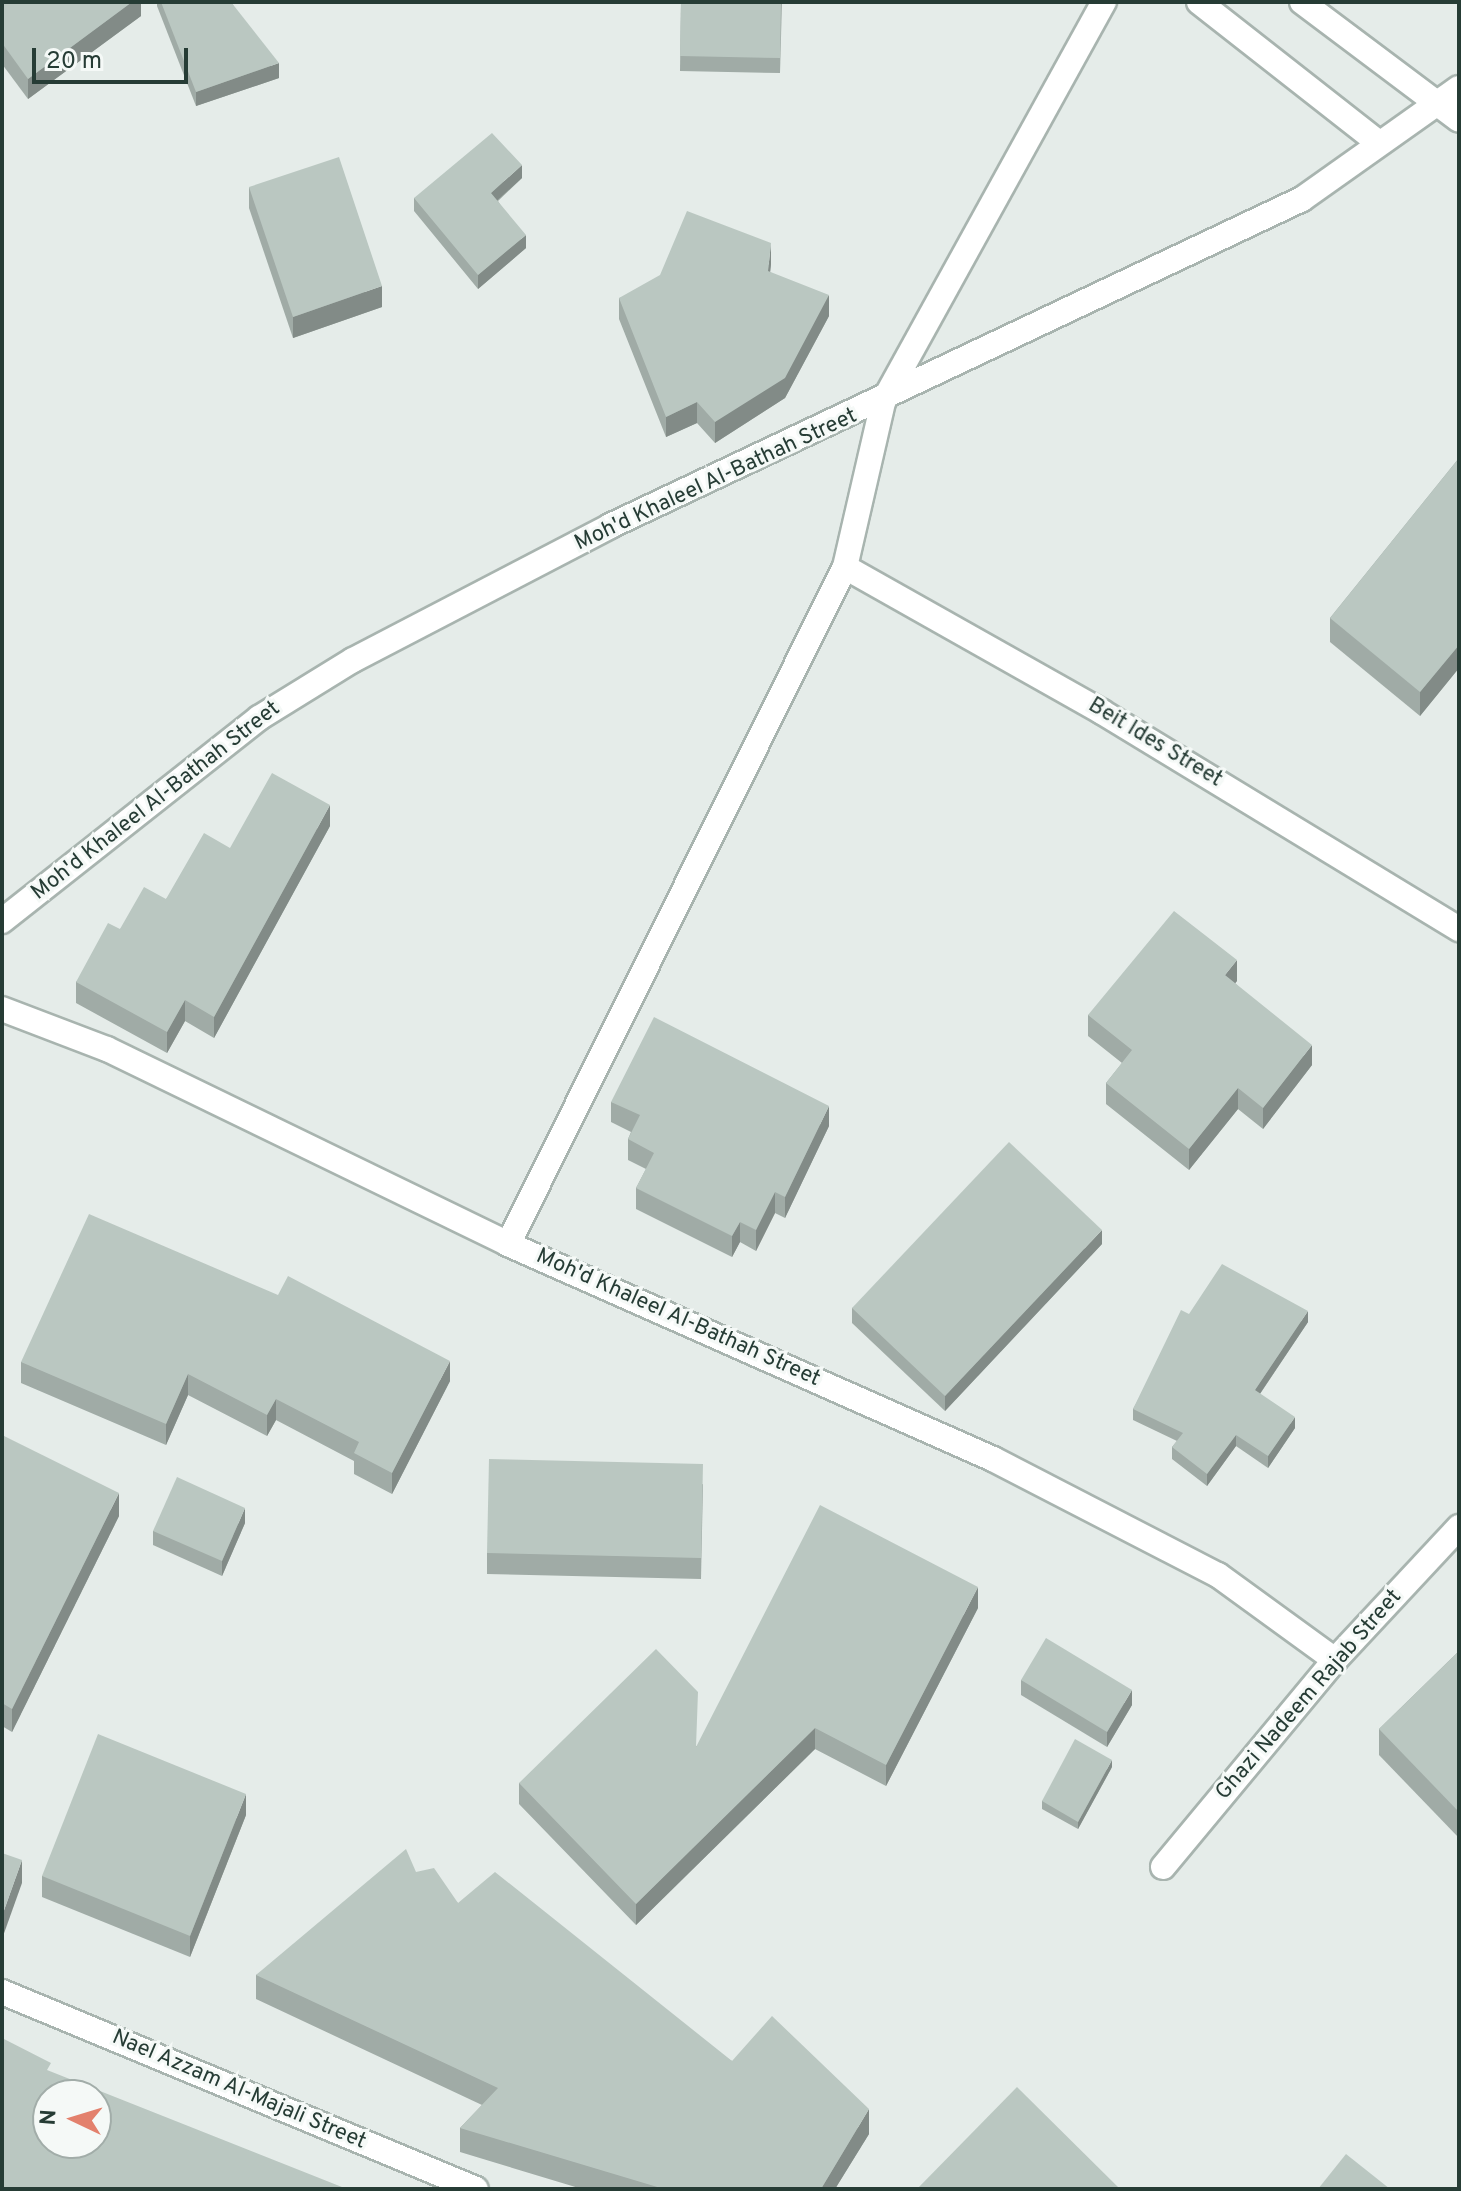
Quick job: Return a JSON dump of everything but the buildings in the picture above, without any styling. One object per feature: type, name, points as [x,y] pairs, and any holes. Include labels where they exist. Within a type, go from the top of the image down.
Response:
[{"type":"street","points":[[508,1244],[845,567],[883,402],[1104,2]]},
{"type":"street","points":[[1199,2],[1379,143]]},
{"type":"street","points":[[1302,2],[1459,120]]},
{"type":"street","name":"Moh'd Khaleel Al-Bathah Street","points":[[2,921],[259,718],[353,660],[610,526],[883,402],[1302,199],[1459,88]]},
{"type":"street","name":"Beit Ides Street","points":[[845,567],[1102,712],[1459,929]]},
{"type":"street","name":"Moh'd Khaleel Al-Bathah Street","points":[[2,1009],[107,1049],[508,1244],[1141,1532],[1275,1612],[1335,1660]]},
{"type":"street","name":"Ghazi Nadeem Rajab Street","points":[[1163,1867],[1335,1660],[1459,1527]]},
{"type":"street","name":"Nael Azzam Al-Majali Street","points":[[2,1992],[476,2189]]}]
